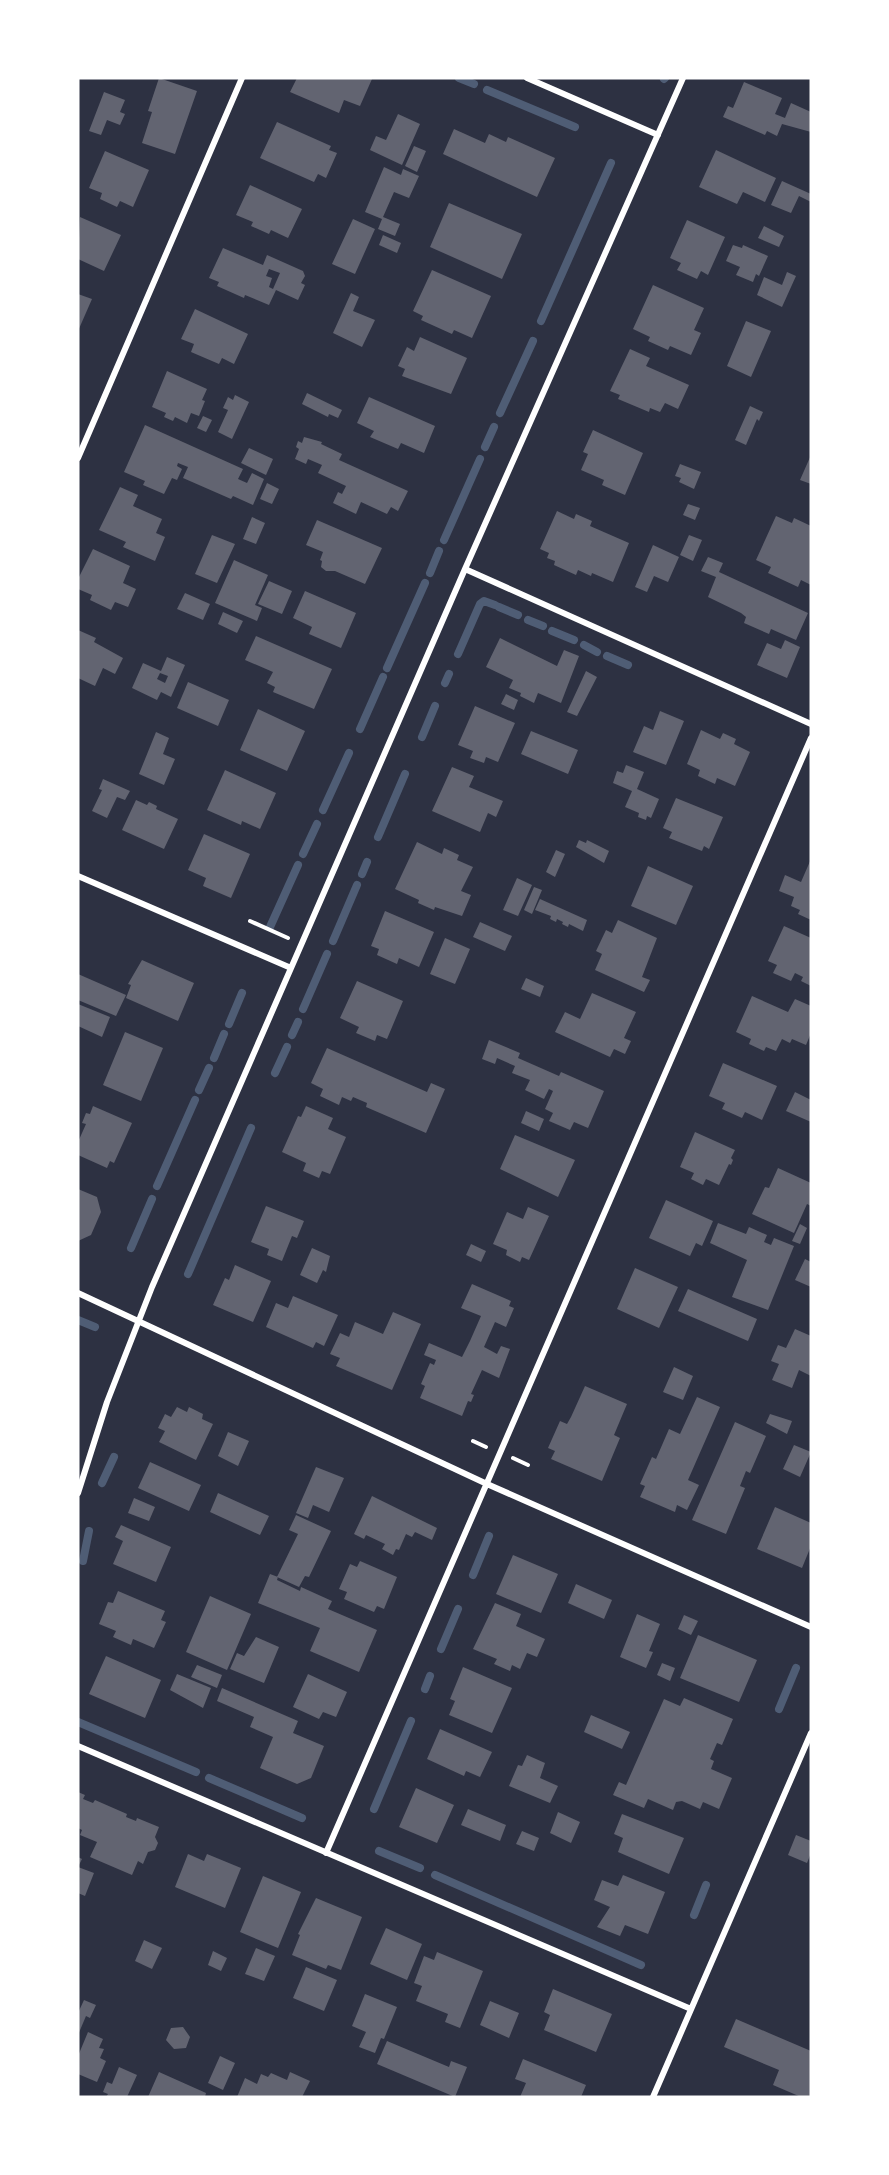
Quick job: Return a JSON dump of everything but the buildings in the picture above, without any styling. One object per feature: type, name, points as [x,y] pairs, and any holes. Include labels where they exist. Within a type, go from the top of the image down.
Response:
[{"type":"street","points":[[78,458],[242,78]]},
{"type":"street","points":[[527,78],[658,135]]},
{"type":"street","points":[[78,1493],[99,1425],[138,1322],[465,569],[683,78]]},
{"type":"street","points":[[465,569],[811,724]]},
{"type":"street","points":[[326,1853],[811,738]]},
{"type":"street","points":[[78,876],[291,968]]},
{"type":"street","points":[[78,1293],[487,1484],[811,1627]]},
{"type":"street","points":[[653,2097],[811,1733]]},
{"type":"street","points":[[78,1746],[691,2009]]},
{"type":"path","points":[[250,921],[301,945]]},
{"type":"path","points":[[473,1441],[489,1448]]},
{"type":"path","points":[[510,1457],[528,1465]]},
{"type":"waterway","points":[[459,78],[474,84]]},
{"type":"waterway","points":[[487,90],[575,127]]},
{"type":"waterway","points":[[541,321],[611,163]]},
{"type":"waterway","points":[[500,413],[533,341]]},
{"type":"waterway","points":[[485,447],[494,427]]},
{"type":"waterway","points":[[444,540],[480,459]]},
{"type":"waterway","points":[[430,573],[439,551]]},
{"type":"waterway","points":[[387,668],[425,583]]},
{"type":"waterway","points":[[458,654],[480,604],[484,601],[495,605]]},
{"type":"waterway","points":[[499,607],[518,615]]},
{"type":"waterway","points":[[528,620],[543,626]]},
{"type":"waterway","points":[[552,631],[574,640]]},
{"type":"waterway","points":[[584,645],[597,652]]},
{"type":"waterway","points":[[607,656],[628,665]]},
{"type":"waterway","points":[[445,683],[449,674]]},
{"type":"waterway","points":[[360,729],[383,677]]},
{"type":"waterway","points":[[422,737],[435,706]]},
{"type":"waterway","points":[[323,810],[349,753]]},
{"type":"waterway","points":[[378,837],[405,774]]},
{"type":"waterway","points":[[303,854],[317,824]]},
{"type":"waterway","points":[[362,874],[367,862]]},
{"type":"waterway","points":[[270,927],[298,865]]},
{"type":"waterway","points":[[333,941],[357,885]]},
{"type":"waterway","points":[[303,1009],[327,954]]},
{"type":"waterway","points":[[229,1024],[242,993]]},
{"type":"waterway","points":[[292,1035],[298,1022]]},
{"type":"waterway","points":[[214,1058],[224,1034]]},
{"type":"waterway","points":[[275,1073],[287,1047]]},
{"type":"waterway","points":[[199,1090],[209,1068]]},
{"type":"waterway","points":[[157,1186],[195,1100]]},
{"type":"waterway","points":[[188,1274],[251,1128]]},
{"type":"waterway","points":[[131,1248],[152,1199]]},
{"type":"waterway","points":[[78,1320],[95,1327]]},
{"type":"waterway","points":[[102,1483],[114,1457]]},
{"type":"waterway","points":[[83,1561],[89,1531]]},
{"type":"waterway","points":[[473,1575],[489,1536]]},
{"type":"waterway","points":[[441,1649],[458,1609]]},
{"type":"waterway","points":[[779,1709],[796,1668]]},
{"type":"waterway","points":[[425,1689],[430,1676]]},
{"type":"waterway","points":[[374,1809],[411,1721]]},
{"type":"waterway","points":[[78,1722],[196,1772]]},
{"type":"waterway","points":[[209,1778],[302,1818]]},
{"type":"waterway","points":[[379,1851],[420,1868]]},
{"type":"waterway","points":[[435,1875],[641,1965]]},
{"type":"waterway","points":[[694,1915],[706,1885]]}]
